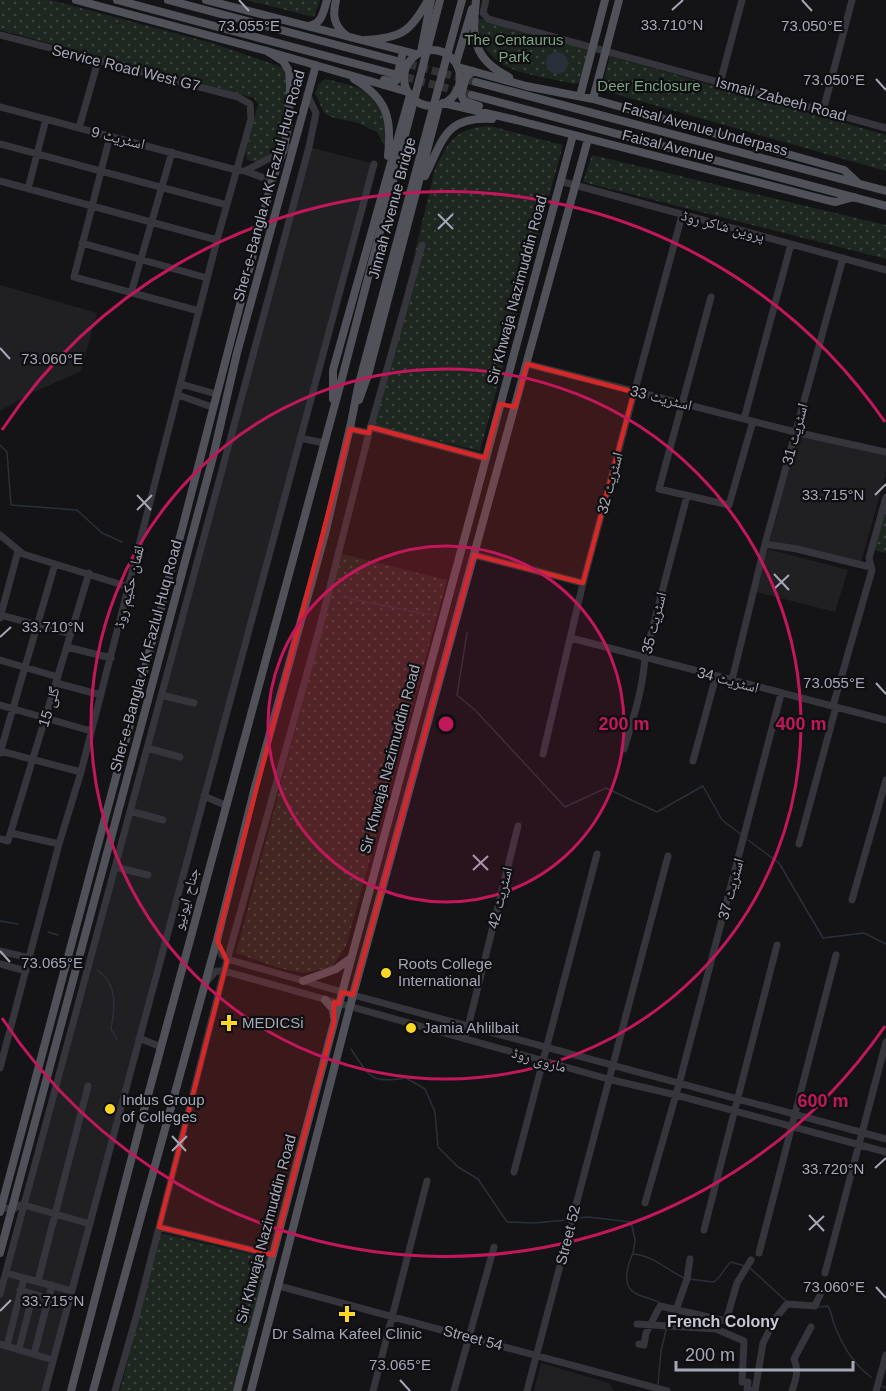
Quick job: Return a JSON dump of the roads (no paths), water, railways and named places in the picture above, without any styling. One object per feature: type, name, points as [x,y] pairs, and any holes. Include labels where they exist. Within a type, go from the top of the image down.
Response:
[{"type":"main road","points":[[76,0],[355,76],[409,94],[423,104],[441,104]]},
{"type":"main road","points":[[117,0],[394,74]]},
{"type":"main road","points":[[168,0],[397,61]]},
{"type":"main road","points":[[206,0],[371,44],[418,53],[428,50],[444,52],[457,65]]},
{"type":"main road","points":[[330,4],[338,29],[353,39],[375,39],[399,35],[414,24],[429,0]]},
{"type":"main road","points":[[332,415],[333,370],[409,94],[405,84],[406,68],[418,53],[429,0]]},
{"type":"main road","name":"Jinnah Avenue Bridge","points":[[332,415],[440,0]]},
{"type":"main road","name":"Jinnah Avenue Bridge","points":[[351,426],[358,387],[462,0]]},
{"type":"main road","points":[[93,1391],[217,940],[255,787],[322,545],[351,426],[368,375],[441,104],[456,92],[459,84],[457,65],[475,0]]},
{"type":"main road","points":[[475,0],[474,34],[478,50],[491,67],[526,86]]},
{"type":"main road","points":[[580,96],[605,0]]},
{"type":"main road","points":[[593,99],[619,0]]},
{"type":"main road","points":[[304,26],[316,25],[330,4]]},
{"type":"main road","points":[[597,31],[611,33]]},
{"type":"main road","points":[[355,76],[364,75],[396,81],[402,56],[371,44]]},
{"type":"main road","name":"Sher-e-Bangla A K Fazlul Huq Road","points":[[0,1208],[272,182],[283,151],[289,123],[289,71],[283,61],[267,51]]},
{"type":"main road","name":"Sher-e-Bangla A K Fazlul Huq Road","points":[[0,1253],[17,1205],[66,1006],[213,457],[237,353],[316,65]]},
{"type":"main road","name":"Faisal Avenue","points":[[457,65],[526,86],[593,99],[844,170],[858,183],[886,191]]},
{"type":"main road","points":[[473,71],[464,82],[460,96],[464,101],[516,120]]},
{"type":"main road","points":[[345,74],[376,95],[386,111],[389,147],[385,181]]},
{"type":"main road","name":"Faisal Avenue Underpass","points":[[476,82],[858,183]]},
{"type":"main road","name":"Faisal Avenue Underpass","points":[[472,95],[854,196]]},
{"type":"main road","name":"Faisal Avenue","points":[[441,104],[516,120],[830,201],[836,202],[854,196],[886,206]]},
{"type":"main road","points":[[417,192],[444,137],[454,126],[472,119],[516,120]]},
{"type":"main road","name":"Sir Khwaja Nazimuddin Road","points":[[237,1391],[351,957],[573,135]]},
{"type":"main road","name":"Sir Khwaja Nazimuddin Road","points":[[251,1391],[353,995],[588,139]]},
{"type":"main road","points":[[500,404],[515,407]]},
{"type":"main road","name":"جناح ایونیو","points":[[71,1391],[160,1047],[332,415]]},
{"type":"main road","points":[[201,455],[224,460]]},
{"type":"main road","points":[[120,761],[131,765]]},
{"type":"main road","points":[[303,981],[336,969],[351,957]]},
{"type":"main road","points":[[325,1000],[333,1009],[334,1023]]},
{"type":"main road","points":[[55,1004],[66,1006]]},
{"type":"main road","points":[[241,1377],[254,1380]]},
{"type":"street","name":"Ismail Zabeeh Road","points":[[486,0],[483,13],[488,19],[886,128]]},
{"type":"street","points":[[720,83],[742,0]]},
{"type":"street","points":[[824,111],[852,0]]},
{"type":"street","name":"Service Road West G7","points":[[0,36],[238,97],[250,104]]},
{"type":"street","points":[[79,128],[98,62]]},
{"type":"street","points":[[0,1294],[6,1273],[17,1205],[115,867],[309,147],[316,116],[307,94]]},
{"type":"street","name":"لقمان حکیم روڈ","points":[[0,1068],[59,844],[92,731],[207,278],[251,119],[250,104]]},
{"type":"street","name":"اسٹریٹ 9","points":[[0,107],[236,170]]},
{"type":"street","points":[[28,189],[46,119]]},
{"type":"street","points":[[110,136],[74,277],[199,311]]},
{"type":"street","points":[[0,144],[227,205]]},
{"type":"street","points":[[245,171],[293,146]]},
{"type":"street","points":[[130,293],[172,152]]},
{"type":"street","points":[[45,1391],[374,164]]},
{"type":"street","points":[[236,170],[245,171],[272,182]]},
{"type":"street","points":[[0,181],[217,240]]},
{"type":"street","name":"پروین شاکر روڈ","points":[[560,181],[886,270]]},
{"type":"street","name":"اسٹریٹ 32","points":[[543,754],[583,583],[682,215]]},
{"type":"street","points":[[82,243],[207,278]]},
{"type":"street","points":[[744,419],[791,244]]},
{"type":"street","points":[[115,1391],[224,971],[319,630],[370,430],[422,245]]},
{"type":"street","name":"اسٹریٹ 31","points":[[732,680],[765,544],[843,258]]},
{"type":"street","points":[[711,297],[659,489],[729,504],[753,421]]},
{"type":"street","name":"اسٹریٹ 33","points":[[527,364],[795,432],[886,452]]},
{"type":"street","points":[[181,384],[216,394]]},
{"type":"street","points":[[178,395],[212,407]]},
{"type":"street","points":[[351,426],[485,458]]},
{"type":"street","points":[[300,438],[324,443]]},
{"type":"street","name":"اسٹریٹ 35","points":[[624,749],[639,700],[645,657],[687,496]]},
{"type":"street","points":[[799,844],[872,570],[869,558],[886,497]]},
{"type":"street","points":[[0,535],[18,551],[129,587]]},
{"type":"street","points":[[765,544],[797,549],[870,567]]},
{"type":"street","points":[[18,551],[0,616],[70,634]]},
{"type":"street","points":[[474,555],[583,583]]},
{"type":"street","points":[[55,564],[0,752],[81,772]]},
{"type":"street","name":"گلی 15","points":[[0,839],[8,841],[11,833],[89,573]]},
{"type":"street","points":[[0,584],[8,587]]},
{"type":"street","name":"اسٹریٹ 34","points":[[571,638],[886,720]]},
{"type":"street","points":[[67,647],[111,658]]},
{"type":"street","points":[[0,660],[101,695]]},
{"type":"street","points":[[693,761],[716,676]]},
{"type":"street","name":"اسٹریٹ 37","points":[[645,1203],[679,1084],[782,694]]},
{"type":"street","points":[[161,695],[194,703]]},
{"type":"street","points":[[0,705],[92,731]]},
{"type":"street","points":[[147,748],[180,757]]},
{"type":"street","points":[[131,765],[141,769]]},
{"type":"street","points":[[852,900],[886,780]]},
{"type":"street","points":[[204,796],[225,805]]},
{"type":"street","points":[[130,811],[163,820]]},
{"type":"street","name":"اسٹریٹ 42","points":[[465,1039],[518,826]]},
{"type":"street","points":[[11,833],[59,844]]},
{"type":"street","points":[[514,1172],[597,854]]},
{"type":"street","name":"Street 52","points":[[527,1391],[668,856]]},
{"type":"street","points":[[115,867],[148,875]]},
{"type":"street","points":[[217,940],[222,955],[228,959]]},
{"type":"street","points":[[704,1230],[777,945]]},
{"type":"street","points":[[0,951],[29,958]]},
{"type":"street","points":[[759,1253],[836,955]]},
{"type":"street","name":"ماروی روڈ","points":[[228,959],[546,1048],[886,1139]]},
{"type":"street","points":[[0,964],[26,971]]},
{"type":"street","points":[[202,989],[213,972],[224,971]]},
{"type":"street","name":"ماروی روڈ","points":[[224,971],[608,1079],[886,1152]]},
{"type":"street","points":[[139,1038],[160,1047]]},
{"type":"street","points":[[825,1274],[886,1042]]},
{"type":"street","points":[[38,1281],[88,1086]]},
{"type":"street","points":[[373,1391],[427,1181]]},
{"type":"street","points":[[2,1195],[17,1205],[90,1224]]},
{"type":"street","points":[[0,1208],[17,1205]]},
{"type":"street","points":[[159,1227],[273,1255]]},
{"type":"street","points":[[454,1391],[494,1247]]},
{"type":"street","points":[[671,1309],[687,1279],[690,1259]]},
{"type":"street","points":[[639,1344],[644,1345],[646,1333],[660,1306],[726,1321],[732,1294],[748,1264]]},
{"type":"street","points":[[6,1273],[72,1291]]},
{"type":"street","points":[[24,1278],[3,1345],[53,1360]]},
{"type":"street","points":[[34,1354],[52,1286]]},
{"type":"street","name":"Street 54","points":[[279,1286],[667,1391]]},
{"type":"street","points":[[20,1290],[50,1299]]},
{"type":"street","points":[[637,1324],[716,1329],[744,1341],[742,1382],[748,1382],[747,1389],[754,1391],[763,1343],[775,1319],[787,1304],[815,1306],[820,1293]]},
{"type":"street","points":[[19,1349],[33,1294]]},
{"type":"street","points":[[792,1391],[797,1366],[794,1359],[811,1327]]},
{"type":"street","points":[[876,1391],[886,1355]]},
{"type":"waterway","points":[[0,445],[7,452],[11,505],[77,510],[102,533],[122,542]]},
{"type":"waterway","points":[[343,597],[429,615]]},
{"type":"waterway","points":[[467,633],[457,695],[475,710],[565,807],[606,788],[657,812],[703,786],[722,820],[742,835]]},
{"type":"waterway","points":[[748,840],[779,863],[823,938],[864,933],[886,944]]},
{"type":"waterway","points":[[0,921],[18,924]]},
{"type":"waterway","points":[[48,932],[58,935]]},
{"type":"waterway","points":[[97,970],[109,982],[112,989],[114,1004],[111,1029],[117,1039]]},
{"type":"waterway","points":[[351,1049],[372,1076],[385,1080],[406,1078],[425,1089],[435,1112],[438,1147],[458,1167],[478,1179],[507,1222],[534,1223],[567,1220]]},
{"type":"waterway","points":[[577,1218],[588,1217],[631,1222],[635,1240],[633,1254],[653,1260],[684,1278]]},
{"type":"waterway","points":[[632,1255],[627,1271],[629,1287],[637,1294],[660,1303]]},
{"type":"waterway","points":[[689,1279],[713,1282],[731,1262],[745,1266]]},
{"type":"waterway","points":[[750,1268],[786,1301]]},
{"type":"waterway","points":[[819,1307],[828,1306],[844,1347],[853,1360],[871,1377]]},
{"type":"waterway","points":[[668,1322],[669,1312]]},
{"type":"waterway","points":[[658,1384],[661,1351],[666,1330]]},
{"type":"tunnel","points":[[397,61],[476,82]]},
{"type":"tunnel","points":[[394,74],[472,95]]},
{"type":"place","name":"Roots College International","points":[[386,973]]},
{"type":"place","name":"MEDICSi","points":[[229,1023]]},
{"type":"place","name":"Jamia Ahlilbait","points":[[411,1028]]},
{"type":"place","name":"Indus Group of Colleges","points":[[110,1109]]},
{"type":"place","name":"Dr Salma Kafeel Clinic","points":[[347,1314]]},
{"type":"district","name":"French Colony","points":[[723,1321]]},
{"type":"park label","name":"The Centaurus Park","points":[[514,48]]},
{"type":"park label","name":"Deer Enclosure","points":[[649,86]]}]
